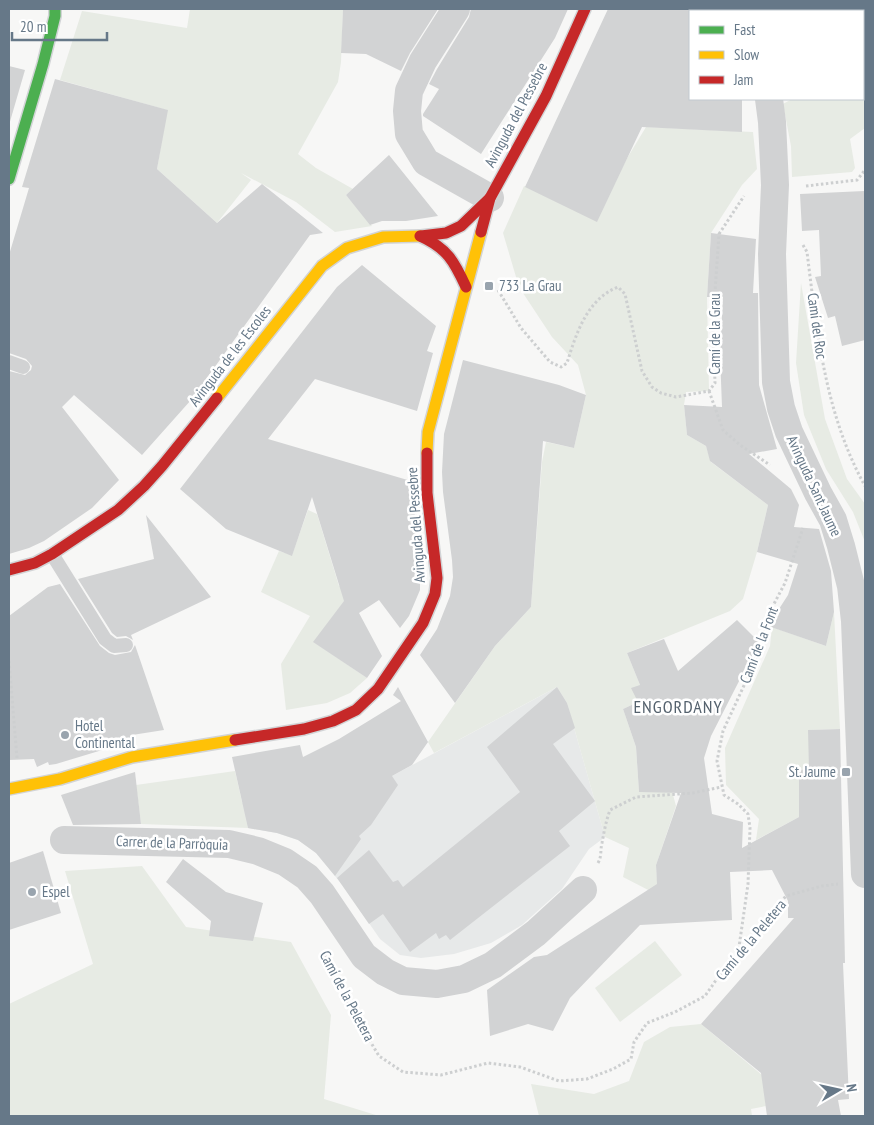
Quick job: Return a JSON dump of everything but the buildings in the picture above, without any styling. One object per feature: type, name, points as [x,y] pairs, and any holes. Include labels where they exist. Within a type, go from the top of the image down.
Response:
[{"type":"main road","name":"Avinguda del Pessebre","points":[[9,789],[60,779],[132,757],[304,729],[333,721],[356,710],[378,689],[423,623],[435,594],[437,578],[427,493],[426,448],[432,413],[490,198],[546,96],[586,9]]},
{"type":"main road","points":[[9,179],[43,64],[55,12]]},
{"type":"main road","name":"Avinguda de les Escoles","points":[[9,570],[35,563],[52,554],[118,510],[144,486],[322,266],[347,248],[383,237],[446,233],[462,226],[490,198]]},
{"type":"main road","points":[[420,236],[435,242],[448,252],[466,287]]},
{"type":"street","points":[[456,9],[424,61],[409,91],[407,111],[409,134],[426,162],[490,198]]},
{"type":"street","name":"Avinguda Sant Jaume","points":[[769,100],[775,172],[772,254],[776,382],[780,408],[789,432],[832,520],[852,586],[865,874]]},
{"type":"street","name":"Carrer de la Parròquia","points":[[64,840],[229,844],[258,851],[285,862],[307,877],[322,894],[364,956],[385,972],[404,981],[446,983],[464,979],[493,965],[536,933],[583,890]]},
{"type":"lane","points":[[9,362],[23,367]]},
{"type":"lane","points":[[52,554],[105,639],[114,646],[126,645]]},
{"type":"path","points":[[802,187],[857,180],[865,170]]},
{"type":"path","name":"Camí de la Grau","points":[[496,288],[522,328],[550,362],[561,366],[567,363],[572,346],[586,315],[597,301],[610,290],[618,287],[625,294],[642,371],[652,387],[660,393],[676,397],[710,391],[715,383],[713,321],[719,234],[743,196],[775,172]]},
{"type":"path","name":"Camí del Roc","points":[[797,246],[804,245],[807,252],[824,372],[839,429],[865,486]]},
{"type":"path","points":[[710,391],[723,430],[740,445],[776,468]]},
{"type":"path","name":"Camí de la Font","points":[[721,787],[717,761],[723,731],[753,666],[763,637],[766,619],[785,583],[805,520]]},
{"type":"path","points":[[9,661],[17,759]]},
{"type":"path","points":[[583,890],[602,856],[601,846],[610,810],[636,797],[680,795],[721,787],[724,795],[738,804],[748,814],[750,828],[748,884],[738,957]]},
{"type":"path","name":"Camí de la Peletera","points":[[324,954],[349,1006],[380,1056],[403,1072],[441,1075],[488,1063],[520,1067],[559,1081],[587,1079],[631,1059],[634,1042],[648,1023],[675,1012],[705,996],[728,964],[738,957],[768,916],[786,896],[822,886],[840,884]]},
{"type":"shaded area","points":[[190,9],[343,9],[341,62],[338,82],[298,154],[316,168],[353,189],[346,195],[372,226],[335,232],[296,202],[241,173],[251,180],[217,223],[157,169],[167,110],[60,80],[82,11],[187,28]]},
{"type":"shaded area","points":[[864,80],[865,128],[850,139],[855,168],[852,172],[792,177],[791,146],[783,104],[790,100],[864,100]]},
{"type":"shaded area","points":[[646,127],[753,132],[757,169],[742,185],[711,233],[707,297],[709,391],[686,392],[684,405],[687,435],[706,446],[711,462],[768,505],[743,599],[730,611],[627,653],[640,685],[638,702],[623,709],[636,747],[639,792],[672,791],[676,806],[656,865],[658,895],[623,877],[629,848],[605,837],[567,703],[557,687],[434,753],[428,742],[495,646],[531,607],[542,462],[546,442],[574,448],[586,395],[578,365],[552,337],[519,287],[503,233],[524,186],[597,221],[626,160]]},
{"type":"shaded area","points":[[801,283],[825,419],[847,479],[865,504],[865,542],[853,512],[826,469],[804,415],[796,363]]},
{"type":"shaded area","points":[[308,510],[317,514],[339,586],[357,584],[314,642],[367,678],[350,693],[327,703],[286,710],[281,664],[310,616],[261,592],[279,551],[292,555]]},
{"type":"shaded area","points":[[834,612],[840,729],[809,730],[809,769],[799,770],[799,817],[756,840],[759,819],[726,785],[725,748],[770,646],[772,627],[826,646]]},
{"type":"shaded area","points":[[557,687],[567,703],[605,837],[589,849],[562,889],[522,925],[491,943],[454,954],[421,958],[400,955],[380,939],[344,887],[316,853],[298,840],[277,833],[248,828],[241,803],[309,789],[392,776]]},
{"type":"shaded area","points":[[235,771],[248,828],[141,824],[136,785]]},
{"type":"shaded area","points":[[142,866],[186,927],[291,942],[331,1015],[324,1099],[379,1116],[9,1116],[9,1004],[93,964],[65,871]]},
{"type":"shaded area","points":[[655,941],[682,975],[620,1022],[595,988]]},
{"type":"shaded area","points":[[701,1024],[762,1075],[766,1106],[751,1109],[752,1116],[539,1116],[531,1084],[594,1094],[629,1081],[644,1042],[670,1027]]},
{"type":"traffic: fast","points":[[9,179],[43,64],[55,9]]},
{"type":"traffic: slow","points":[[427,453],[428,432],[481,232]]},
{"type":"traffic: slow","points":[[217,398],[322,266],[347,248],[383,237],[421,236]]},
{"type":"traffic: slow","points":[[9,789],[60,779],[132,757],[235,740]]},
{"type":"traffic: jam","points":[[481,232],[490,198],[546,96],[585,9]]},
{"type":"traffic: jam","points":[[421,236],[446,233],[461,226],[490,198]]},
{"type":"traffic: jam","points":[[420,236],[437,245],[449,256],[466,287]]},
{"type":"traffic: jam","points":[[9,570],[35,563],[52,554],[118,510],[162,466],[217,398]]},
{"type":"traffic: jam","points":[[235,740],[304,729],[333,721],[356,710],[378,689],[423,623],[435,594],[437,578],[427,493],[427,453]]},
{"type":"place","name":"733 La Grau","points":[[489,286]]},
{"type":"place","name":"Hotel Continental","points":[[65,735]]},
{"type":"place","name":"St. Jaume","points":[[846,772]]},
{"type":"place","name":"Espel","points":[[32,892]]},
{"type":"district","name":"ENGORDANY","points":[[678,707]]}]
